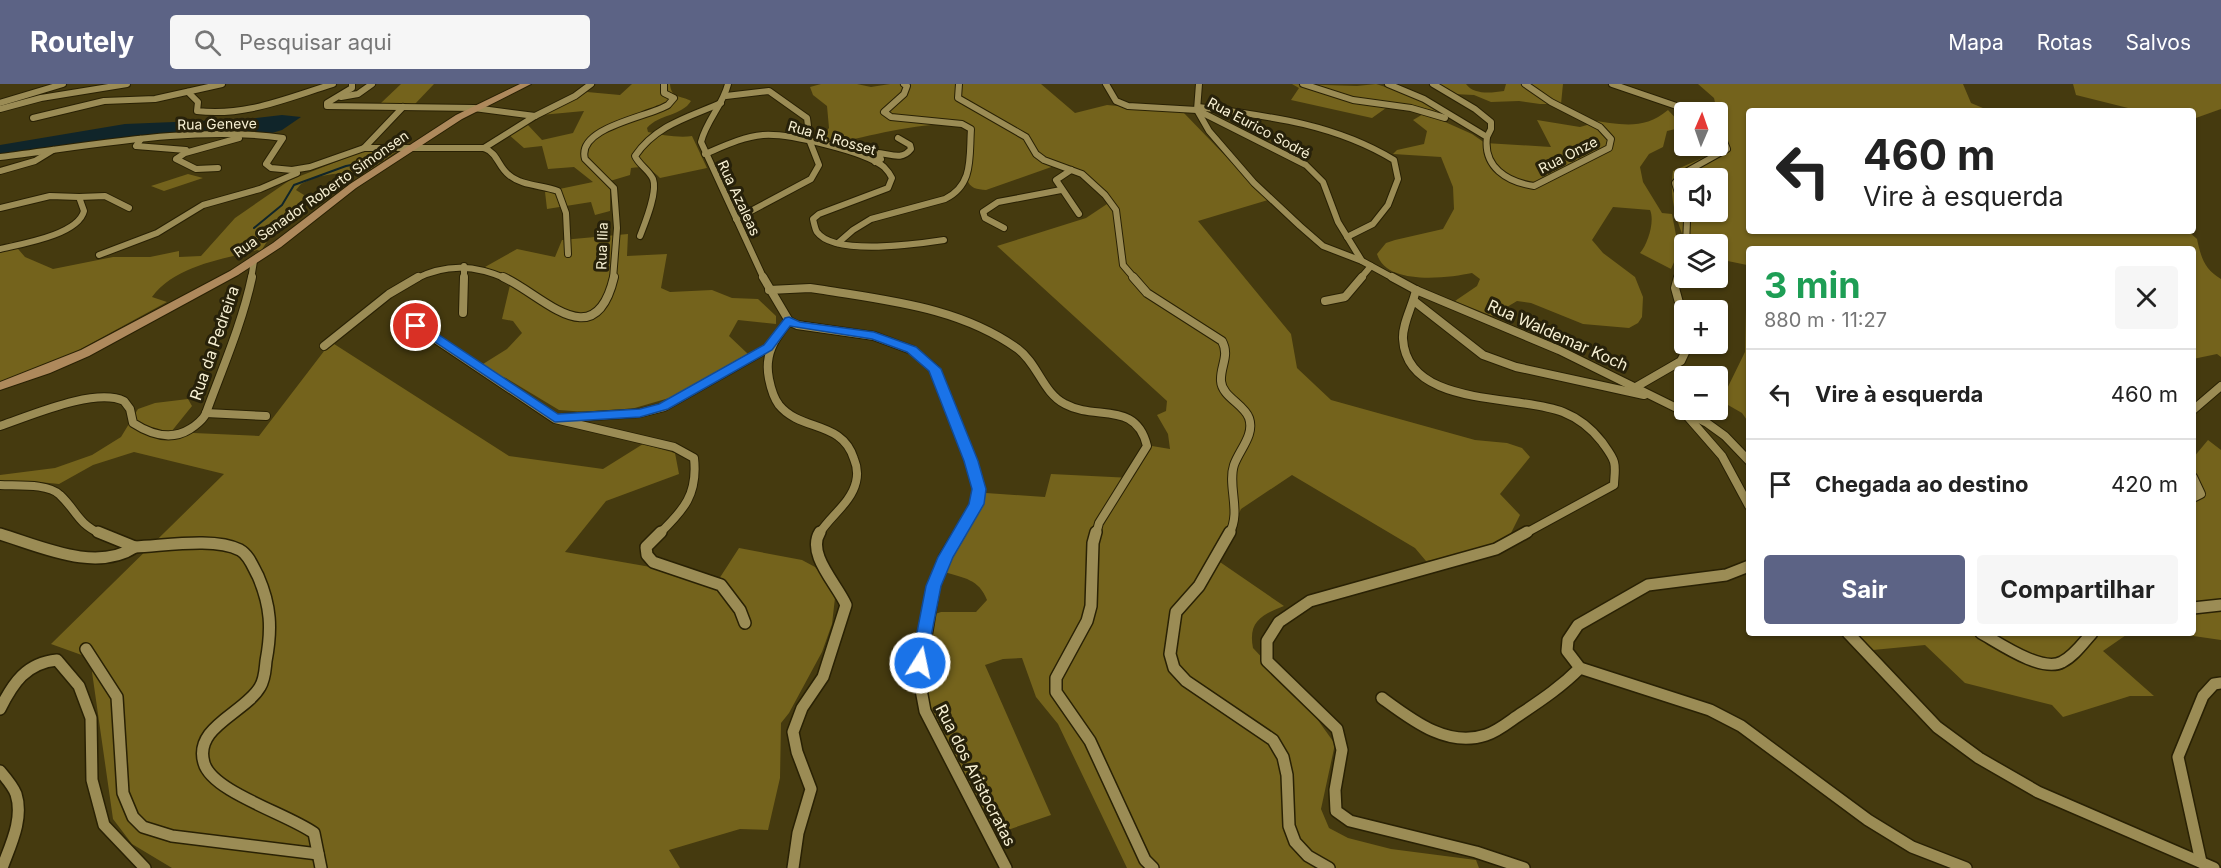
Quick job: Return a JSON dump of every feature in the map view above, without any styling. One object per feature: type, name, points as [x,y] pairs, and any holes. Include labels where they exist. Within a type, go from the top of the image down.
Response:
[{"type":"street","points":[[0,103],[63,84]]},
{"type":"street","points":[[0,109],[97,84]]},
{"type":"street","points":[[41,98],[127,84]]},
{"type":"street","points":[[33,118],[104,101],[141,101],[222,84]]},
{"type":"street","points":[[188,92],[198,102],[197,111],[220,113],[252,110],[291,93],[333,84]]},
{"type":"street","points":[[351,84],[352,88],[327,103],[327,106],[474,108],[535,116]]},
{"type":"street","points":[[335,98],[358,94],[372,84]]},
{"type":"street","name":"Rua Senador Roberto Simonsen","points":[[0,386],[85,353],[254,261],[314,214],[409,149],[474,108],[527,84]]},
{"type":"street","points":[[484,148],[535,116],[575,96],[591,84]]},
{"type":"street","name":"Rua Ilia","points":[[324,346],[387,297],[429,271],[444,267],[464,266],[519,285],[540,297],[562,316],[586,317],[603,307],[615,271],[615,190],[603,174],[586,161],[585,147],[602,130],[611,125],[657,111],[672,103],[674,98],[664,93],[664,84]]},
{"type":"street","name":"Rua Azaleas","points":[[728,84],[725,99],[702,137],[705,154],[769,291],[789,321]]},
{"type":"street","points":[[838,243],[854,227],[873,218],[923,206],[954,195],[963,187],[970,149],[970,129],[962,124],[891,117],[884,112],[889,104],[904,94],[907,86],[904,84]]},
{"type":"street","points":[[959,84],[958,98],[1026,137],[1036,154],[1044,160],[1082,174],[1105,195],[1116,210],[1123,265],[1147,293],[1222,341],[1227,351],[1221,380],[1223,388],[1249,417],[1250,433],[1233,467],[1235,514],[1232,529],[1199,586],[1176,612],[1170,654],[1174,668],[1186,681],[1273,740],[1283,753],[1287,768],[1287,822],[1293,840],[1311,859],[1329,868]]},
{"type":"street","points":[[1106,84],[1116,101],[1128,106],[1197,108],[1305,122],[1345,133],[1378,149],[1394,160],[1398,179],[1388,205],[1373,224],[1347,237]]},
{"type":"street","name":"Rua Eurico Sodré","points":[[1199,84],[1197,108],[1306,165],[1323,182],[1338,222],[1362,261],[1416,290]]},
{"type":"street","points":[[1303,84],[1354,100],[1403,105],[1435,113],[1486,139]]},
{"type":"street","points":[[1388,84],[1424,99],[1486,139]]},
{"type":"street","points":[[1433,84],[1475,109],[1491,122],[1491,129],[1486,139]]},
{"type":"street","name":"Rua Onze","points":[[1486,139],[1489,159],[1502,176],[1521,186],[1534,186],[1609,148],[1611,139],[1600,127],[1551,102],[1525,84]]},
{"type":"street","points":[[1612,84],[1674,105]]},
{"type":"street","points":[[640,236],[655,188],[652,176],[636,161],[635,156],[641,145],[655,131],[725,99],[769,90],[807,118],[810,142],[819,165],[812,178],[736,219]]},
{"type":"street","points":[[211,103],[217,108],[252,110]]},
{"type":"street","points":[[364,148],[403,107]]},
{"type":"street","points":[[1197,108],[1209,131],[1254,183],[1300,226],[1323,246],[1362,261]]},
{"type":"street","points":[[218,168],[209,170],[190,168],[176,159],[180,154],[256,134]]},
{"type":"street","name":"Rua Geneve","points":[[0,157],[141,139],[256,134],[283,138],[266,165],[271,168],[292,170],[310,167],[364,148]]},
{"type":"street","name":"Rua R. Rosset","points":[[705,154],[755,136],[781,135],[875,162],[884,166],[892,178],[888,188],[819,214],[813,219],[813,225],[821,237],[838,243],[889,247],[944,240]]},
{"type":"street","points":[[875,162],[881,159],[873,153],[875,152],[883,152],[896,157],[908,153],[911,149],[910,145],[898,138]]},
{"type":"street","points":[[141,139],[136,146],[195,150]]},
{"type":"street","points":[[364,148],[484,148],[492,151],[499,160],[502,171],[511,178],[558,191],[567,222],[568,254]]},
{"type":"street","name":"Rua Geneve","points":[[0,171],[35,161],[53,150]]},
{"type":"street","points":[[1686,234],[1687,221],[1675,183],[1684,173],[1714,156]]},
{"type":"street","points":[[99,255],[157,233],[203,205],[260,189],[310,167]]},
{"type":"street","points":[[1071,170],[1056,179],[1061,190],[1079,214]]},
{"type":"street","points":[[1004,228],[984,218],[983,212],[988,207],[1006,199],[1029,198],[1061,190]]},
{"type":"street","points":[[0,208],[49,197],[105,196],[129,208]]},
{"type":"street","points":[[0,249],[41,238],[76,223],[83,217],[84,210],[79,197]]},
{"type":"street","name":"Rua da Pedreira","points":[[0,426],[82,400],[107,396],[122,399],[130,407],[133,423],[147,433],[158,436],[183,432],[195,426],[206,412],[253,276],[254,261]]},
{"type":"street","points":[[463,313],[464,266]]},
{"type":"street","points":[[1324,301],[1345,297],[1371,266]]},
{"type":"street","points":[[769,291],[810,288],[824,290],[928,310],[987,329],[1026,356],[1054,397],[1068,406],[1122,416],[1138,423],[1146,435],[1147,446],[1099,523],[1093,543],[1091,606],[1087,621],[1056,678],[1056,692],[1090,741],[1145,860],[1153,868]]},
{"type":"street","points":[[1416,290],[1403,337],[1413,365],[1427,380],[1450,391],[1559,410],[1580,420],[1599,438],[1614,460],[1614,485],[1496,549],[1310,601],[1279,622],[1267,641],[1268,661],[1337,729],[1343,741],[1343,755],[1333,800],[1336,811],[1350,821],[1476,852],[1524,868]]},
{"type":"street","name":"Rua Waldemar Koch","points":[[1416,290],[1558,350],[1674,408]]},
{"type":"street","points":[[1414,301],[1483,356],[1515,368],[1653,397]]},
{"type":"street","points":[[555,418],[640,413],[664,407],[768,348],[789,321]]},
{"type":"street","name":"Rua dos Aristocratas","points":[[789,321],[797,325],[874,336],[912,350],[935,369],[971,461],[979,489],[976,504],[945,557],[934,586],[919,679],[925,711],[1006,868]]},
{"type":"street","points":[[416,326],[555,418],[674,447],[694,458],[696,468],[693,492],[681,514],[646,547],[646,555],[653,562],[721,585],[740,610],[745,623]]},
{"type":"street","points":[[768,348],[769,390],[783,408],[798,419],[837,435],[851,446],[859,474],[852,494],[821,531],[815,545],[818,560],[834,581],[846,604],[823,677],[802,708],[793,732],[797,752],[811,789],[798,833],[793,868]]},
{"type":"street","points":[[1636,387],[1681,362],[1685,354]]},
{"type":"street","points":[[2196,407],[2221,386]]},
{"type":"street","points":[[206,412],[266,416]]},
{"type":"street","points":[[1690,420],[1722,456],[1746,500]]},
{"type":"street","name":"Rua Waldemar Koch","points":[[1700,420],[1725,436],[1746,458]]},
{"type":"street","points":[[2196,483],[2201,494],[2196,496]]},
{"type":"street","points":[[0,485],[43,488],[59,493],[82,523],[99,533],[135,547]]},
{"type":"street","points":[[0,534],[90,558],[107,559],[124,555],[135,547],[222,546],[239,550],[248,557],[272,616],[271,638],[263,681],[248,702],[214,728],[204,743],[201,756],[210,777],[220,785],[305,825],[314,833],[321,868]]},
{"type":"street","points":[[1746,567],[1726,575],[1648,585],[1578,625],[1568,640],[1567,651],[1580,668],[1710,710],[1741,726],[1868,820],[1912,847],[1966,868]]},
{"type":"street","points":[[2196,608],[2221,605]]},
{"type":"street","points":[[1851,636],[1937,728],[1979,758],[2038,792],[2214,868]]},
{"type":"street","points":[[1986,636],[2007,648],[2049,666],[2060,664],[2089,636]]},
{"type":"street","points":[[86,650],[102,670],[117,697],[123,793],[133,817],[143,827],[172,836],[318,854]]},
{"type":"street","points":[[0,709],[15,680],[35,664],[57,660],[67,670],[79,686],[91,718],[92,780],[104,825],[145,868]]},
{"type":"street","points":[[1382,698],[1410,718],[1447,736],[1462,740],[1477,739],[1489,734],[1561,687],[1580,668]]},
{"type":"street","points":[[2201,862],[2178,757],[2203,696],[2214,684],[2221,683]]},
{"type":"street","points":[[0,771],[15,793],[18,805],[17,824],[2,868]]},
{"type":"shaded area","points":[[401,84],[434,84],[414,105],[381,103]]},
{"type":"shaded area","points":[[632,84],[670,84],[674,94],[691,101],[682,110],[652,123],[647,128],[648,132],[658,134],[692,136],[707,168],[660,178],[647,168],[631,168],[630,175],[610,181],[610,211],[595,215],[591,202],[547,209],[545,192],[593,182],[574,167],[548,169],[542,146],[524,148],[508,134],[527,124],[542,140],[573,133],[584,111],[541,115],[587,92],[620,95]]},
{"type":"shaded area","points":[[821,84],[857,84],[871,87],[890,84],[1041,84],[1075,113],[1107,105],[1183,112],[1268,200],[1198,221],[1291,334],[1297,368],[1331,400],[1475,440],[1507,443],[1522,448],[1530,457],[1500,494],[1520,515],[1508,539],[1464,556],[1426,561],[1415,548],[1292,475],[1241,509],[1217,560],[1284,606],[1263,616],[1258,621],[1252,632],[1253,648],[1310,709],[1335,744],[1321,809],[1329,828],[1348,838],[1391,849],[1476,860],[1479,868],[1127,868],[1058,724],[1036,697],[1022,658],[1003,659],[985,665],[1051,815],[996,834],[927,704],[923,688],[929,616],[941,612],[976,612],[987,600],[975,583],[944,572],[986,493],[1045,497],[1051,474],[1132,478],[1152,446],[1170,449],[1168,434],[1157,415],[1166,411],[1167,401],[997,246],[1086,218],[1110,202],[1105,191],[1082,172],[1057,165],[986,190],[974,188],[967,179],[974,130],[962,126],[945,124],[905,128],[833,144],[822,137],[829,128],[827,106],[813,95],[810,87]]},
{"type":"shaded area","points":[[1292,84],[1357,86],[1376,84],[1408,94],[1446,112],[1459,123],[1432,110],[1393,103],[1372,118],[1291,100],[1299,88]]},
{"type":"shaded area","points":[[1437,84],[1466,84],[1473,90],[1488,93],[1504,91],[1506,84],[1563,84],[1561,104],[1540,104],[1519,101],[1491,102],[1474,95],[1453,94]]},
{"type":"shaded area","points":[[1698,84],[1963,84],[1971,103],[1983,108],[1746,108],[1746,234],[2191,234],[2197,239],[2207,267],[2221,279],[2221,357],[2217,354],[2196,358],[2196,246],[1746,246],[1746,265],[1728,261],[1728,234],[1682,234],[1678,222],[1728,222],[1728,168],[1680,168],[1707,156],[1728,156],[1728,102],[1715,102],[1714,98]]},
{"type":"shaded area","points":[[2073,84],[2221,84],[2221,109],[2196,118],[2196,108],[2128,108],[2076,95]]},
{"type":"shaded area","points":[[1668,110],[1674,116],[1674,129],[1667,131],[1663,147],[1649,154],[1640,167],[1643,182],[1662,213],[1672,214],[1676,234],[1674,262],[1671,269],[1640,253],[1650,232],[1652,220],[1650,210],[1613,207],[1592,240],[1603,253],[1635,277],[1643,297],[1642,317],[1638,323],[1629,328],[1583,324],[1531,303],[1517,301],[1492,316],[1455,301],[1477,286],[1480,279],[1472,273],[1434,278],[1405,275],[1392,271],[1383,264],[1377,254],[1386,243],[1443,229],[1454,209],[1453,187],[1441,157],[1393,154],[1397,150],[1424,144],[1427,131],[1413,120],[1425,113],[1472,134],[1485,143],[1551,147],[1537,120],[1580,127],[1594,123],[1589,120],[1631,124],[1659,117]]},
{"type":"shaded area","points":[[364,151],[397,151],[368,171],[316,177],[301,184],[296,190],[304,195],[293,214],[261,227],[268,240],[261,251],[257,250],[214,261],[186,271],[162,286],[152,297],[167,302],[55,363],[0,383],[0,246],[12,242],[25,257],[53,269],[113,257],[150,257],[179,251],[179,257],[201,256],[235,218],[290,180]]},
{"type":"shaded area","points":[[1674,171],[1674,206],[1672,181]]},
{"type":"shaded area","points":[[188,174],[203,178],[164,191],[151,186]]},
{"type":"shaded area","points":[[628,234],[627,256],[667,254],[661,288],[670,292],[712,290],[732,298],[758,299],[776,316],[776,324],[738,320],[729,336],[748,354],[676,396],[614,414],[559,410],[506,378],[484,371],[483,364],[507,349],[522,333],[513,321],[502,319],[510,285],[485,267],[517,249],[555,257],[562,240]]},
{"type":"shaded area","points":[[1746,308],[1746,419],[1742,413],[1728,405],[1728,387],[1745,352]]},
{"type":"shaded area","points":[[331,342],[509,456],[603,469],[643,444],[675,453],[679,474],[606,501],[565,552],[719,579],[739,548],[802,560],[815,567],[824,577],[835,598],[832,624],[822,652],[789,713],[781,723],[780,778],[768,830],[740,829],[669,850],[680,868],[172,868],[132,844],[113,819],[90,658],[51,644],[224,474],[134,452],[93,465],[59,484],[29,481],[0,483],[0,475],[55,468],[92,455],[121,437],[138,409],[155,403],[188,399],[192,406],[171,432],[259,436]]},
{"type":"shaded area","points":[[2208,440],[2221,450],[2221,640],[2194,636],[2196,636],[2196,454]]},
{"type":"shaded area","points":[[1859,636],[2125,636],[2103,651],[2154,696],[2130,696],[2063,717],[2052,705],[1965,683],[1925,645],[1873,650]]},
{"type":"water","points":[[282,115],[301,117],[282,130],[272,133],[240,131],[200,134],[0,155],[0,145],[125,124],[248,119]]},
{"type":"waterway","points":[[254,228],[282,205],[294,185],[346,166],[383,159]]},
{"type":"route","points":[[416,326],[555,418],[640,413],[664,407],[768,348],[789,321],[797,325],[874,336],[912,350],[935,369],[971,461],[979,489],[976,504],[945,557],[934,586],[920,663]]}]
